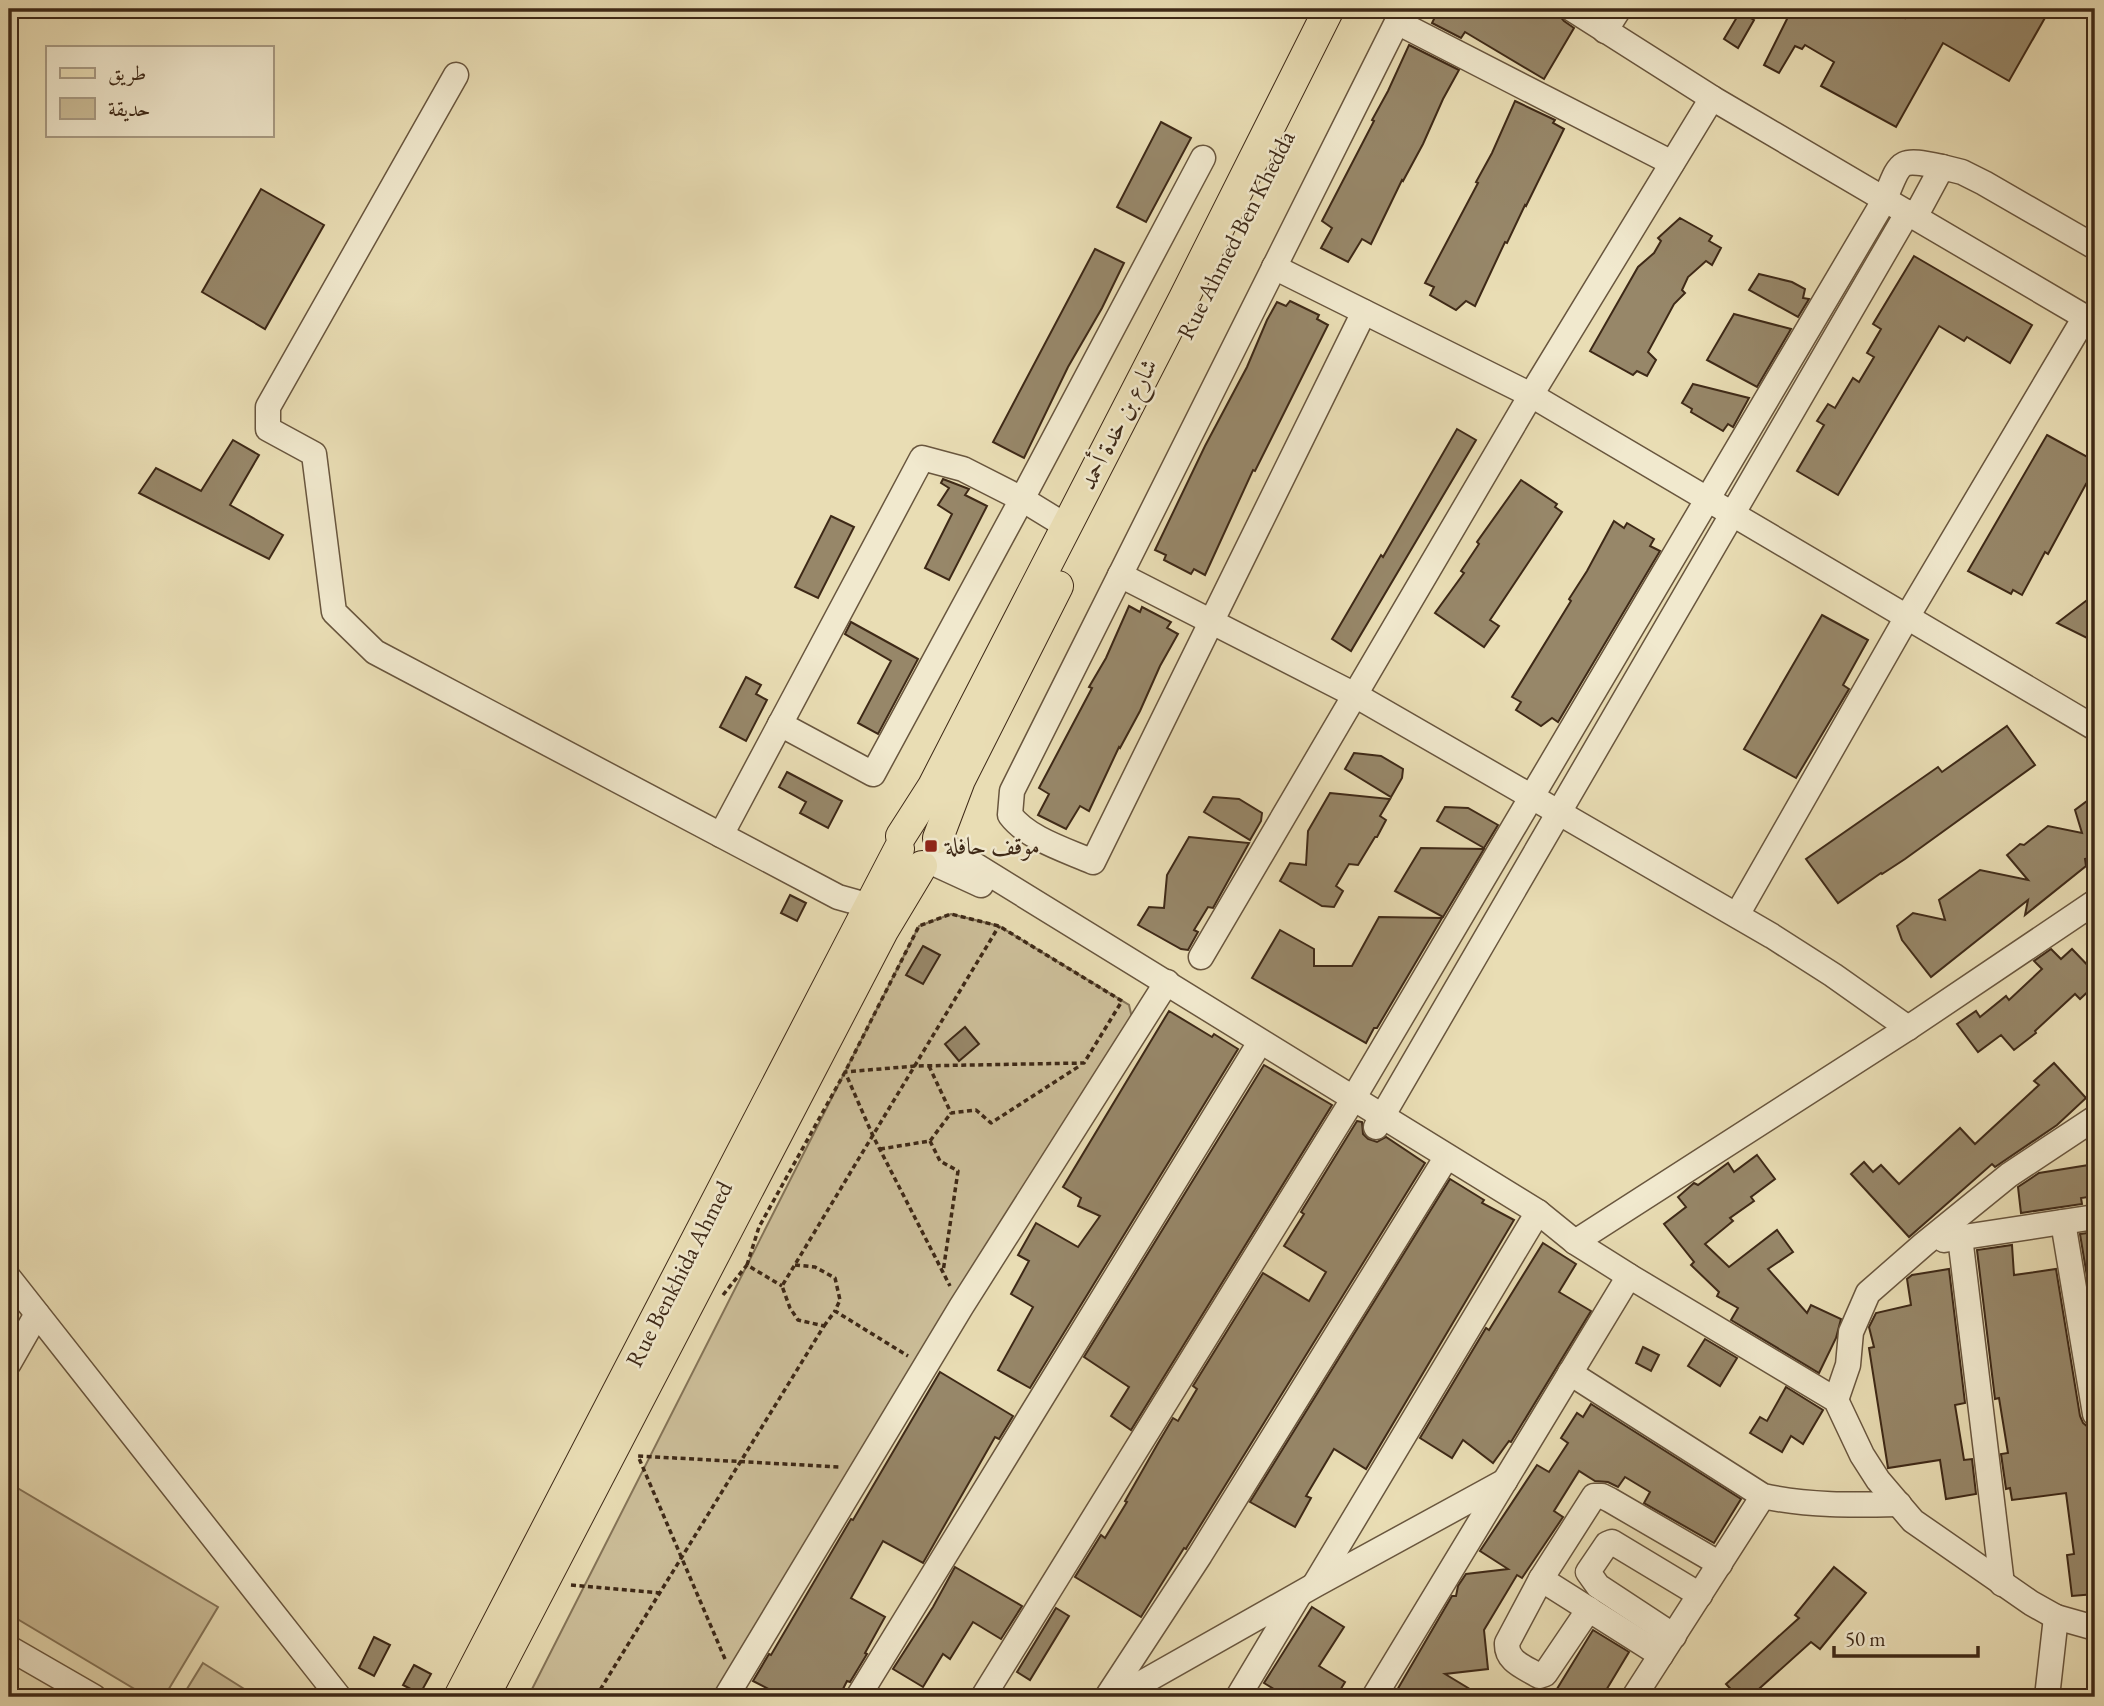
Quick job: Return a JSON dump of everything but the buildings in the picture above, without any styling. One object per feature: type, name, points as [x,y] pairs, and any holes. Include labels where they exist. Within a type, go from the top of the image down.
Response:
[{"type":"main road","name":"شارع بن خدة أحمد","points":[[922,849],[933,786],[1329,9]]},
{"type":"main road","name":"Rue Ahmed Ben Khedda","points":[[922,849],[960,780],[1351,9]]},
{"type":"main road","name":"Rue Benkhida Ahmed","points":[[459,1697],[870,906],[922,849]]},
{"type":"main road","points":[[484,1697],[876,943],[922,849]]},
{"type":"street","points":[[1572,9],[1712,98],[2090,320],[1907,617],[1737,915]]},
{"type":"street","points":[[1605,31],[1619,9]]},
{"type":"street","points":[[1364,312],[1093,862],[1045,841],[1017,824],[1010,815],[1012,791],[1397,22],[1672,163]]},
{"type":"street","points":[[456,75],[268,407],[268,429],[314,454],[334,612],[375,652],[838,897],[870,906]]},
{"type":"street","points":[[1201,957],[1531,395],[1712,98]]},
{"type":"street","points":[[780,724],[873,774],[1203,158]]},
{"type":"street","points":[[983,1697],[1350,1103],[1885,199],[1899,166],[1908,161],[1962,172],[2095,247]]},
{"type":"street","points":[[1379,1121],[1731,514],[1942,167]]},
{"type":"street","points":[[1274,267],[1531,395],[2095,728]]},
{"type":"street","points":[[720,835],[922,458],[963,469],[1022,499],[1066,526]]},
{"type":"street","points":[[1120,575],[1355,695],[1737,915],[1833,975],[1908,1028]]},
{"type":"street","points":[[922,849],[1163,988],[1535,1217],[1557,1235],[1575,1242],[1836,1400],[1862,1455],[1878,1480],[1913,1521],[2002,1584],[2056,1617],[2095,1628]]},
{"type":"street","points":[[1575,1242],[1908,1028],[2095,902]]},
{"type":"street","points":[[1163,988],[1254,1052],[1350,1103]]},
{"type":"street","points":[[731,1690],[961,1307],[1163,988]]},
{"type":"street","points":[[858,1697],[1254,1052]]},
{"type":"street","points":[[1836,1400],[1849,1365],[1851,1332],[1868,1293],[2009,1175],[2095,1118]]},
{"type":"street","points":[[1107,1697],[1200,1555],[1433,1156]]},
{"type":"street","points":[[1238,1697],[1402,1436],[1535,1217]]},
{"type":"street","points":[[1924,1244],[2095,1217]]},
{"type":"street","points":[[2063,1222],[2095,1414]]},
{"type":"street","points":[[1960,1237],[2002,1584]]},
{"type":"street","points":[[1374,1697],[1629,1276]]},
{"type":"street","points":[[9,1278],[339,1697]]},
{"type":"street","points":[[9,1363],[37,1314]]},
{"type":"street","points":[[1570,1373],[1763,1496],[1804,1503],[1899,1504]]},
{"type":"street","points":[[1117,1697],[1505,1481]]},
{"type":"street","points":[[1589,1609],[1545,1674],[1539,1676],[1509,1658],[1507,1643],[1541,1579],[1594,1496],[1610,1500],[1720,1563]]},
{"type":"street","points":[[1634,1697],[1763,1496]]},
{"type":"street","points":[[1667,1645],[1598,1586],[1588,1572],[1607,1544],[1612,1542],[1700,1595]]},
{"type":"street","points":[[1541,1579],[1589,1609],[1667,1645]]},
{"type":"street","points":[[2047,1697],[2056,1617]]},
{"type":"street","points":[[9,1648],[94,1697]]},
{"type":"path","points":[[721,1297],[747,1265],[759,1227],[845,1072],[919,926],[951,914],[999,926],[1122,1001],[1084,1063],[991,1123],[976,1110],[951,1113],[930,1141],[880,1149]]},
{"type":"path","points":[[782,1286],[999,926]]},
{"type":"path","points":[[845,1072],[915,1066],[1084,1063]]},
{"type":"path","points":[[929,1066],[951,1113]]},
{"type":"path","points":[[845,1072],[873,1136],[961,1307]]},
{"type":"path","points":[[930,1141],[940,1161],[958,1171],[943,1274]]},
{"type":"path","points":[[747,1265],[782,1286],[797,1320],[824,1326]]},
{"type":"path","points":[[589,1697],[600,1690],[835,1311],[840,1300],[835,1278],[815,1267],[795,1265]]},
{"type":"path","points":[[835,1311],[925,1367]]},
{"type":"path","points":[[638,1456],[863,1468]]},
{"type":"path","points":[[632,1467],[638,1456]]},
{"type":"path","points":[[638,1456],[682,1557],[731,1690]]},
{"type":"path","points":[[566,1596],[571,1585],[660,1593]]},
{"type":"path","points":[[600,1690],[604,1697]]},
{"type":"green space","points":[[951,914],[999,926],[1129,1005],[1133,1022],[721,1697],[528,1697],[919,926]]},
{"type":"green space","points":[[9,1483],[218,1607],[164,1697],[148,1697],[9,1614]]},
{"type":"green space","points":[[203,1663],[257,1697],[182,1697]]},
{"type":"place","name":"موقف حافلة","points":[[931,846]]}]
